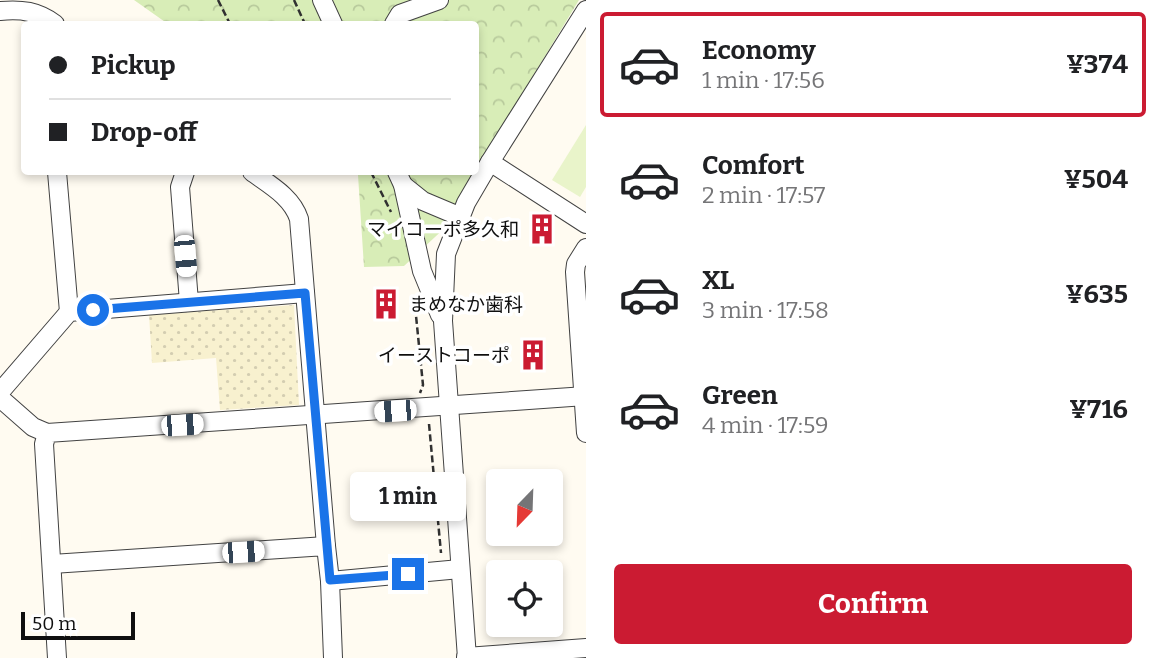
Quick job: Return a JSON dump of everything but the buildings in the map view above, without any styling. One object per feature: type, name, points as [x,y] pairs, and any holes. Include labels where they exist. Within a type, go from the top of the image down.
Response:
[{"type":"street","points":[[322,0],[331,21]]},
{"type":"street","points":[[396,21],[400,14],[439,0]]},
{"type":"street","points":[[579,0],[586,4]]},
{"type":"street","points":[[0,11],[21,9],[34,12],[50,21]]},
{"type":"street","points":[[586,9],[490,162],[461,217],[446,254],[443,321],[466,658],[586,648]]},
{"type":"street","points":[[490,162],[586,224]]},
{"type":"street","points":[[57,175],[69,312]]},
{"type":"street","points":[[184,175],[180,187],[189,302]]},
{"type":"street","points":[[256,175],[296,208],[302,232],[330,580],[333,658]]},
{"type":"street","points":[[400,178],[423,201],[461,217]]},
{"type":"street","points":[[400,178],[422,271],[443,321]]},
{"type":"street","points":[[586,248],[576,264],[575,272],[586,433]]},
{"type":"street","points":[[0,392],[69,312],[305,293]]},
{"type":"street","points":[[0,398],[33,427],[47,433],[584,396]]},
{"type":"street","points":[[47,433],[44,443],[57,658]]},
{"type":"street","points":[[52,564],[326,546]]},
{"type":"street","points":[[330,580],[460,569]]},
{"type":"path","points":[[218,0],[228,21]]},
{"type":"path","points":[[294,0],[304,21]]},
{"type":"path","points":[[372,175],[394,220]]},
{"type":"path","points":[[412,285],[423,385],[419,390],[421,399]]},
{"type":"path","points":[[422,416],[430,426],[442,563]]},
{"type":"shaded area","points":[[294,305],[299,405],[220,410],[216,358],[152,363],[149,315]]},
{"type":"green space","points":[[134,0],[579,0],[479,165],[479,21],[164,21]]},
{"type":"green space","points":[[586,125],[586,187],[580,197],[552,180]]},
{"type":"green space","points":[[358,175],[474,175],[450,223],[404,266],[364,267]]},
{"type":"place","name":"マイコーポ多久和","points":[[542,229]]},
{"type":"place","name":"まめなか歯科","points":[[386,304]]},
{"type":"place","name":"イーストコーポ","points":[[533,355]]},
{"type":"route","points":[[93,310],[305,293],[330,580],[408,574]]}]
